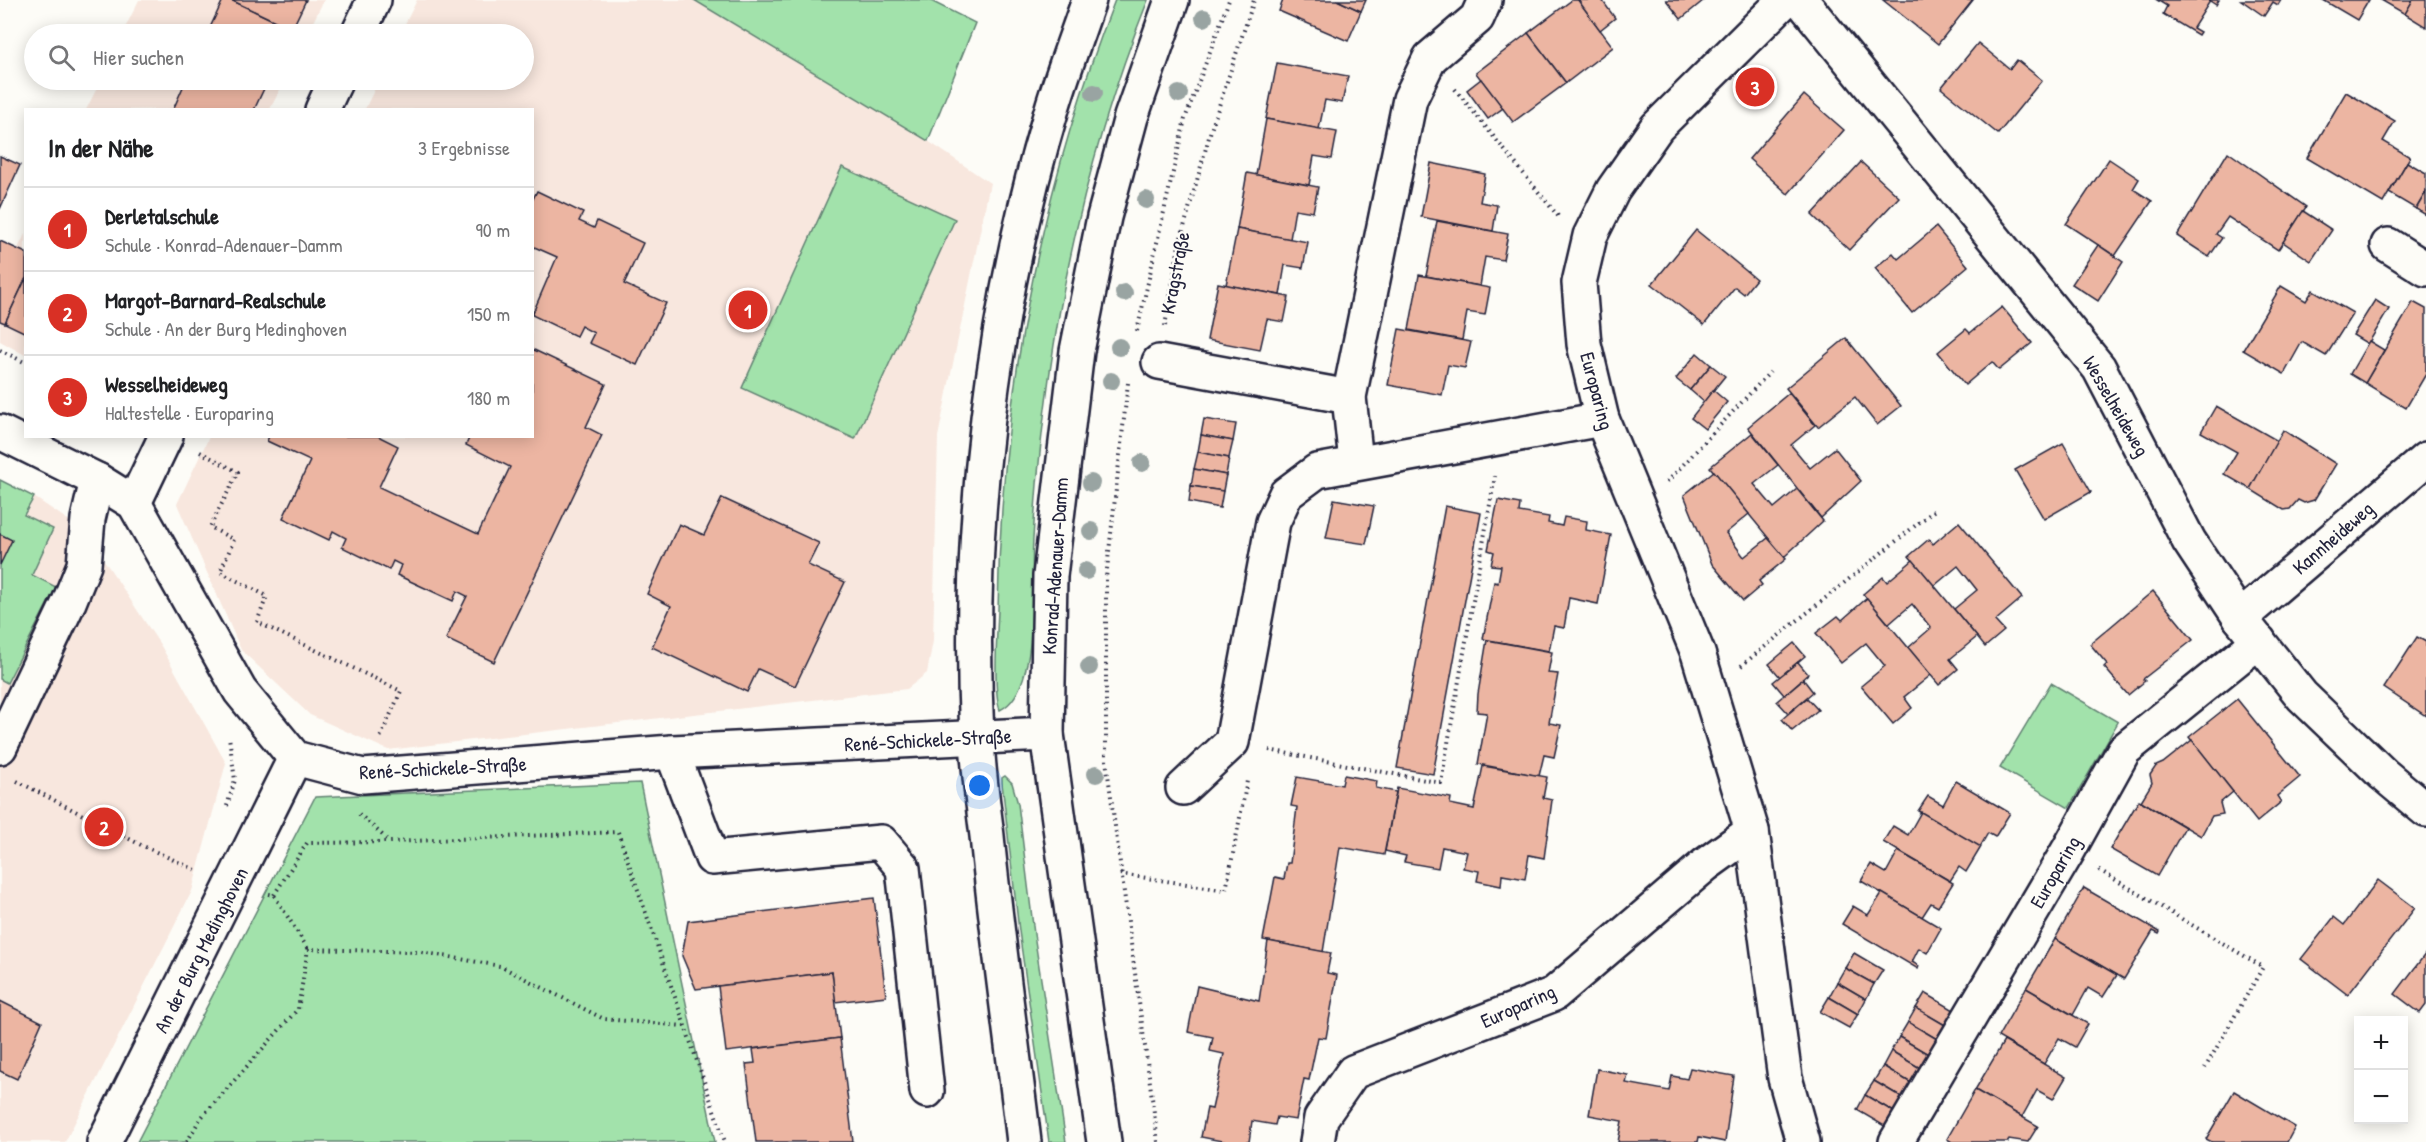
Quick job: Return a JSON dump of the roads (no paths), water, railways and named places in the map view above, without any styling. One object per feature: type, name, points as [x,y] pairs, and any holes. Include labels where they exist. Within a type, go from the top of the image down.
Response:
[{"type":"street","points":[[363,24],[374,0]]},
{"type":"street","points":[[1024,1142],[998,940],[977,738],[975,577],[983,470],[999,339],[1022,227],[1050,116],[1089,0]]},
{"type":"street","name":"Konrad-Adenauer-Damm","points":[[1104,1142],[1047,734],[1050,576],[1077,351],[1104,217],[1131,117],[1172,0]]},
{"type":"street","points":[[1356,462],[1349,397],[1410,99],[1430,58],[1477,18],[1485,0]]},
{"type":"street","name":"Europaring","points":[[1785,0],[1657,127],[1612,190],[1590,236],[1579,283],[1584,344],[1602,419],[1698,653],[1752,831],[1785,1078],[1803,1142]]},
{"type":"street","name":"Wesselheideweg","points":[[1801,0],[2099,368],[2189,541],[2249,629],[2302,696],[2382,774],[2426,810]]},
{"type":"street","points":[[323,108],[331,90]]},
{"type":"street","points":[[2388,245],[2426,269]]},
{"type":"street","points":[[1159,362],[1349,397]]},
{"type":"street","points":[[1183,788],[1232,742],[1272,522],[1286,494],[1317,471],[1356,462],[1602,419]]},
{"type":"street","points":[[0,432],[97,480],[134,503],[240,692],[296,758]]},
{"type":"street","points":[[134,503],[165,438]]},
{"type":"street","name":"Kannheideweg","points":[[2249,629],[2426,459]]},
{"type":"street","points":[[5,762],[84,565],[88,519],[97,480]]},
{"type":"street","name":"Europaring","points":[[1896,1142],[2062,861],[2124,750],[2249,629]]},
{"type":"street","name":"René-Schickele-Straße","points":[[296,758],[363,776],[672,752],[1047,734]]},
{"type":"street","points":[[672,752],[712,858],[881,842],[903,868],[927,1091]]},
{"type":"street","name":"An der Burg Medinghoven","points":[[104,1142],[296,758]]},
{"type":"street","name":"Europaring","points":[[1317,1142],[1321,1118],[1353,1072],[1554,994],[1705,865],[1752,831]]},
{"type":"place","name":"Wesselheideweg","points":[[1755,87]]},
{"type":"place","name":"Derletalschule","points":[[748,310]]},
{"type":"place","name":"Margot-Barnard-Realschule","points":[[104,827]]}]
